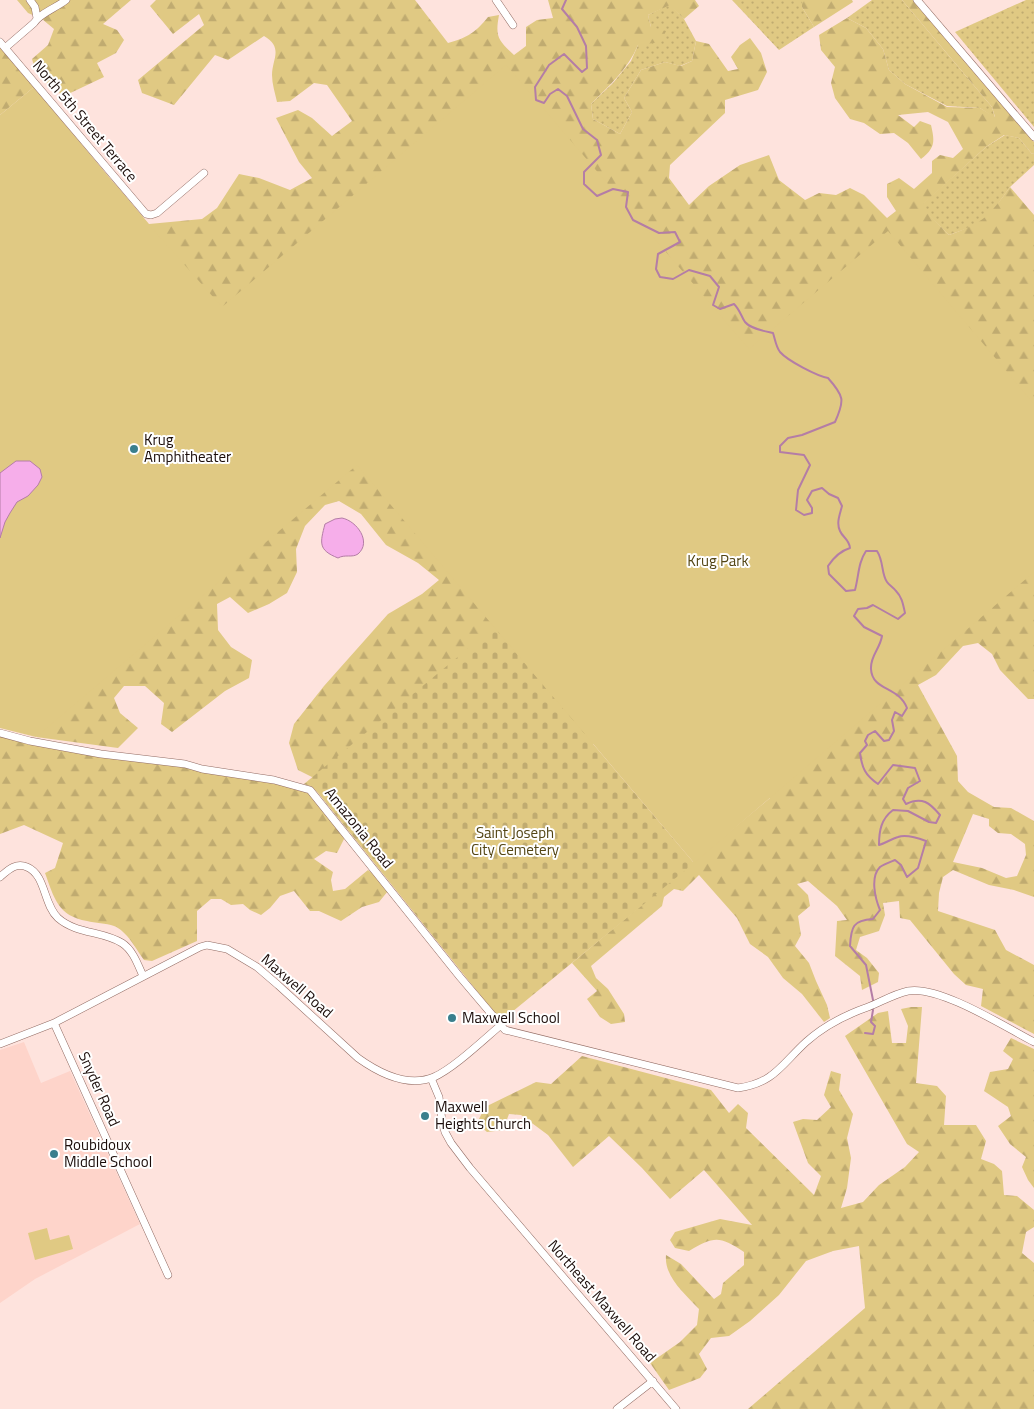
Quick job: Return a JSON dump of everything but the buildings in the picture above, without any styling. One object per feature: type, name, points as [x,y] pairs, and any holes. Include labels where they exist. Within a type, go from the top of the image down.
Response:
[{"type":"street","points":[[2,45],[34,24],[37,18],[35,7],[30,0]]},
{"type":"street","points":[[37,18],[55,9],[66,0]]},
{"type":"street","points":[[496,0],[513,25]]},
{"type":"street","points":[[917,0],[1034,136]]},
{"type":"street","name":"North 5th Street Terrace","points":[[2,45],[146,214],[152,215],[167,206],[204,173]]},
{"type":"street","name":"Amazonia Road","points":[[0,733],[30,741],[100,754],[185,764],[202,769],[274,780],[310,790],[460,977],[505,1030],[570,1048],[738,1088],[753,1086],[763,1082],[782,1068],[799,1048],[816,1033],[832,1022],[906,992],[917,990],[949,999],[1034,1042]]},
{"type":"street","points":[[0,877],[16,866],[23,865],[34,870],[39,878],[49,906],[57,917],[72,928],[124,944],[133,956],[143,976]]},
{"type":"street","name":"Maxwell Road","points":[[0,1044],[54,1023],[200,947],[212,946],[227,949],[257,968],[358,1058],[373,1068],[399,1078],[419,1080],[431,1078]]},
{"type":"street","name":"Snyder Road","points":[[54,1023],[168,1275]]},
{"type":"street","points":[[431,1078],[446,1070],[502,1026]]},
{"type":"street","name":"Northeast Maxwell Road","points":[[431,1078],[439,1097],[442,1121],[451,1143],[676,1409]]},
{"type":"street","points":[[617,1409],[653,1381]]},
{"type":"shaded area","points":[[16,461],[30,461],[40,469],[42,477],[38,485],[28,496],[17,502],[5,522],[0,538],[0,473]]},
{"type":"shaded area","points":[[342,518],[353,523],[361,533],[364,544],[358,554],[338,558],[324,549],[322,536],[325,524]]},
{"type":"shaded area","name":"Roubidoux Middle School","points":[[24,1042],[41,1083],[70,1071],[140,1224],[35,1279],[0,1303],[0,1050]]},
{"type":"green space","points":[[17,0],[131,0],[103,24],[117,30],[124,40],[116,53],[97,63],[104,77],[64,96],[49,84],[40,76],[32,59],[48,45],[54,29],[42,19],[28,13]]},
{"type":"green space","points":[[156,0],[415,0],[448,43],[471,34],[488,17],[499,15],[497,28],[499,38],[504,46],[514,55],[526,46],[526,27],[537,20],[553,18],[548,0],[695,0],[699,6],[684,19],[670,5],[648,15],[651,27],[666,31],[661,42],[638,45],[629,62],[591,104],[593,119],[620,134],[632,112],[624,98],[641,70],[665,62],[681,66],[692,61],[696,41],[709,44],[728,71],[738,69],[731,57],[740,45],[750,38],[761,53],[767,72],[758,90],[725,100],[725,113],[670,165],[669,178],[689,205],[709,186],[740,165],[769,155],[779,180],[805,200],[819,193],[836,195],[850,188],[864,195],[887,218],[896,211],[887,197],[887,184],[899,178],[914,189],[932,173],[932,161],[940,155],[953,158],[963,149],[948,122],[928,112],[898,115],[914,127],[920,121],[931,125],[933,144],[921,159],[908,143],[894,133],[880,134],[864,123],[850,119],[835,98],[831,83],[835,67],[821,50],[819,35],[847,18],[866,28],[883,49],[889,70],[905,84],[947,107],[980,108],[995,117],[992,107],[902,0],[916,0],[1034,142],[1034,153],[1032,154],[1019,138],[1004,135],[986,147],[921,206],[949,235],[971,226],[985,217],[1010,187],[1034,215],[1034,699],[1028,699],[1000,670],[992,654],[978,643],[963,646],[936,675],[918,685],[957,756],[958,781],[968,792],[994,807],[1011,808],[1034,821],[1034,897],[1014,890],[989,885],[953,870],[943,877],[939,893],[938,911],[995,930],[1006,950],[1034,965],[1034,1034],[981,1006],[983,989],[966,985],[954,974],[910,920],[900,918],[899,901],[883,903],[885,915],[879,931],[860,937],[856,950],[867,958],[879,973],[878,982],[862,990],[860,976],[835,956],[837,921],[847,920],[837,906],[808,881],[797,884],[808,895],[810,906],[798,916],[801,935],[795,946],[809,963],[827,1005],[830,1018],[824,1022],[802,994],[783,978],[768,957],[750,944],[737,918],[699,875],[683,891],[674,889],[664,897],[662,906],[591,966],[596,978],[608,989],[624,1014],[625,1022],[611,1024],[600,1017],[587,999],[597,991],[572,963],[770,798],[703,731],[312,777],[298,770],[289,743],[294,724],[324,686],[388,614],[422,594],[439,580],[418,563],[386,545],[361,514],[339,501],[325,505],[305,526],[296,549],[297,572],[287,593],[269,604],[248,613],[230,597],[217,604],[218,630],[231,647],[252,660],[249,678],[225,691],[172,732],[161,724],[164,703],[145,686],[124,686],[114,698],[120,713],[138,728],[118,748],[36,737],[55,704],[218,336],[112,180],[149,224],[202,219],[217,208],[239,174],[259,178],[290,190],[312,178],[299,162],[276,118],[298,110],[312,118],[332,136],[352,121],[327,85],[314,83],[290,101],[277,102],[272,75],[276,54],[274,45],[264,36],[228,60],[215,55],[174,105],[142,93],[138,80],[204,25],[199,14],[173,34],[150,6]],"holes":[[[973,814],[989,819],[989,826],[998,833],[1011,834],[1025,844],[1026,855],[1017,876],[1006,878],[982,868],[953,862]]]},
{"type":"green space","points":[[732,0],[802,0],[802,7],[814,27],[779,50]]},
{"type":"green space","points":[[802,0],[852,0],[853,2],[814,27],[802,7]]},
{"type":"green space","points":[[872,0],[902,0],[992,107],[995,118],[980,108],[947,106],[905,84],[889,70],[883,49],[866,28],[847,18]]},
{"type":"green space","points":[[1026,0],[1034,0],[1034,127],[955,32]]},
{"type":"green space","points":[[670,4],[684,19],[696,41],[692,61],[680,66],[665,62],[641,70],[624,98],[632,112],[620,134],[593,119],[591,104],[613,83],[631,61],[638,45],[651,27],[648,15]]},
{"type":"green space","points":[[0,47],[34,87],[0,115]]},
{"type":"green space","name":"Krug Park","points":[[506,65],[749,349],[888,231],[1034,404],[1034,572],[694,863],[357,465],[36,737],[0,728],[0,115],[34,87],[149,225],[222,307]]},
{"type":"green space","points":[[1005,135],[1019,138],[1032,154],[1034,153],[1034,165],[1010,187],[990,215],[974,226],[949,235],[920,206],[986,147]]},
{"type":"green space","name":"Saint Joseph City Cemetery","points":[[494,627],[694,863],[501,1021],[318,793],[312,787],[304,784]]},
{"type":"green space","points":[[0,734],[32,743],[267,780],[307,792],[317,800],[346,835],[337,853],[326,851],[314,859],[333,872],[331,880],[333,891],[345,889],[368,870],[377,877],[388,891],[379,902],[362,907],[341,921],[319,911],[310,911],[294,891],[280,896],[261,915],[243,904],[231,905],[221,899],[211,899],[197,911],[197,941],[152,961],[144,960],[119,928],[77,919],[69,915],[58,904],[45,873],[55,868],[63,843],[24,825],[0,834]]},
{"type":"green space","points":[[922,1007],[916,1083],[937,1086],[946,1096],[944,1125],[976,1125],[986,1141],[981,1159],[994,1164],[1002,1171],[1004,1195],[1017,1196],[1034,1210],[1034,1227],[1026,1232],[1022,1253],[1034,1263],[1034,1409],[748,1409],[865,1308],[859,1246],[833,1251],[806,1261],[779,1295],[750,1321],[729,1336],[711,1338],[699,1354],[707,1369],[700,1378],[669,1390],[650,1363],[680,1342],[697,1325],[699,1309],[676,1285],[668,1271],[666,1255],[681,1264],[714,1299],[721,1294],[723,1283],[744,1265],[744,1252],[729,1243],[717,1240],[711,1241],[689,1251],[675,1248],[670,1240],[675,1232],[720,1219],[752,1225],[704,1170],[670,1199],[609,1136],[573,1167],[548,1135],[521,1115],[509,1114],[503,1130],[487,1132],[477,1123],[485,1107],[536,1082],[551,1084],[582,1056],[711,1090],[729,1113],[738,1104],[748,1113],[746,1128],[814,1195],[821,1176],[808,1163],[793,1122],[803,1119],[817,1120],[831,1107],[824,1095],[831,1071],[841,1074],[839,1090],[853,1114],[847,1138],[851,1158],[847,1188],[841,1208],[863,1202],[879,1185],[905,1167],[919,1152],[907,1144],[845,1036],[878,1013],[888,1011],[892,1043],[906,1043],[908,1026],[901,1009]]},
{"type":"green space","points":[[1011,1038],[1034,1049],[1034,1188],[1022,1167],[1026,1157],[1010,1144],[998,1126],[1011,1116],[1008,1107],[984,1091],[990,1072],[1008,1069],[1013,1059],[1003,1051]]},
{"type":"green space","points":[[47,1228],[50,1240],[69,1235],[73,1249],[35,1260],[28,1233]]},
{"type":"waterway","points":[[566,0],[562,9],[577,27],[586,46],[587,68],[582,72],[564,54],[549,65],[535,87],[536,100],[544,103],[550,94],[558,89],[567,96],[583,129],[597,140],[601,155],[584,172],[584,184],[597,196],[613,189],[628,192],[626,207],[633,220],[659,233],[675,232],[680,242],[658,254],[656,269],[660,277],[673,279],[689,270],[710,276],[719,287],[713,305],[720,309],[734,304],[745,322],[758,329],[773,333],[778,348],[784,356],[803,368],[828,378],[840,394],[841,403],[835,422],[802,435],[788,438],[780,446],[780,452],[804,455],[810,465],[798,490],[796,510],[804,515],[812,513],[812,508],[807,500],[812,491],[822,488],[838,498],[842,506],[838,525],[850,548],[840,553],[828,566],[829,574],[846,591],[855,590],[863,556],[866,551],[877,551],[881,559],[885,579],[901,598],[905,613],[898,619],[873,605],[858,609],[854,616],[864,627],[882,636],[871,664],[873,676],[876,681],[898,696],[907,708],[902,716],[895,712],[892,720],[894,731],[889,740],[884,741],[875,731],[868,735],[865,741],[867,745],[860,753],[863,767],[867,774],[878,784],[893,765],[915,768],[920,781],[908,788],[903,799],[906,804],[917,801],[925,802],[940,815],[936,823],[929,822],[908,811],[893,810],[881,826],[879,845],[901,836],[926,841],[918,868],[907,877],[901,865],[895,860],[880,867],[874,882],[876,900],[880,910],[873,919],[861,921],[852,929],[850,946],[866,965],[873,1000]]},
{"type":"waterway","points":[[865,1033],[873,1034],[875,1026],[871,1022],[873,1010]]},
{"type":"place","name":"Krug Amphitheater","points":[[134,449]]},
{"type":"place","name":"Maxwell School","points":[[452,1018]]},
{"type":"place","name":"Maxwell Heights Church","points":[[425,1116]]},
{"type":"place","name":"Roubidoux Middle School","points":[[54,1154]]}]
